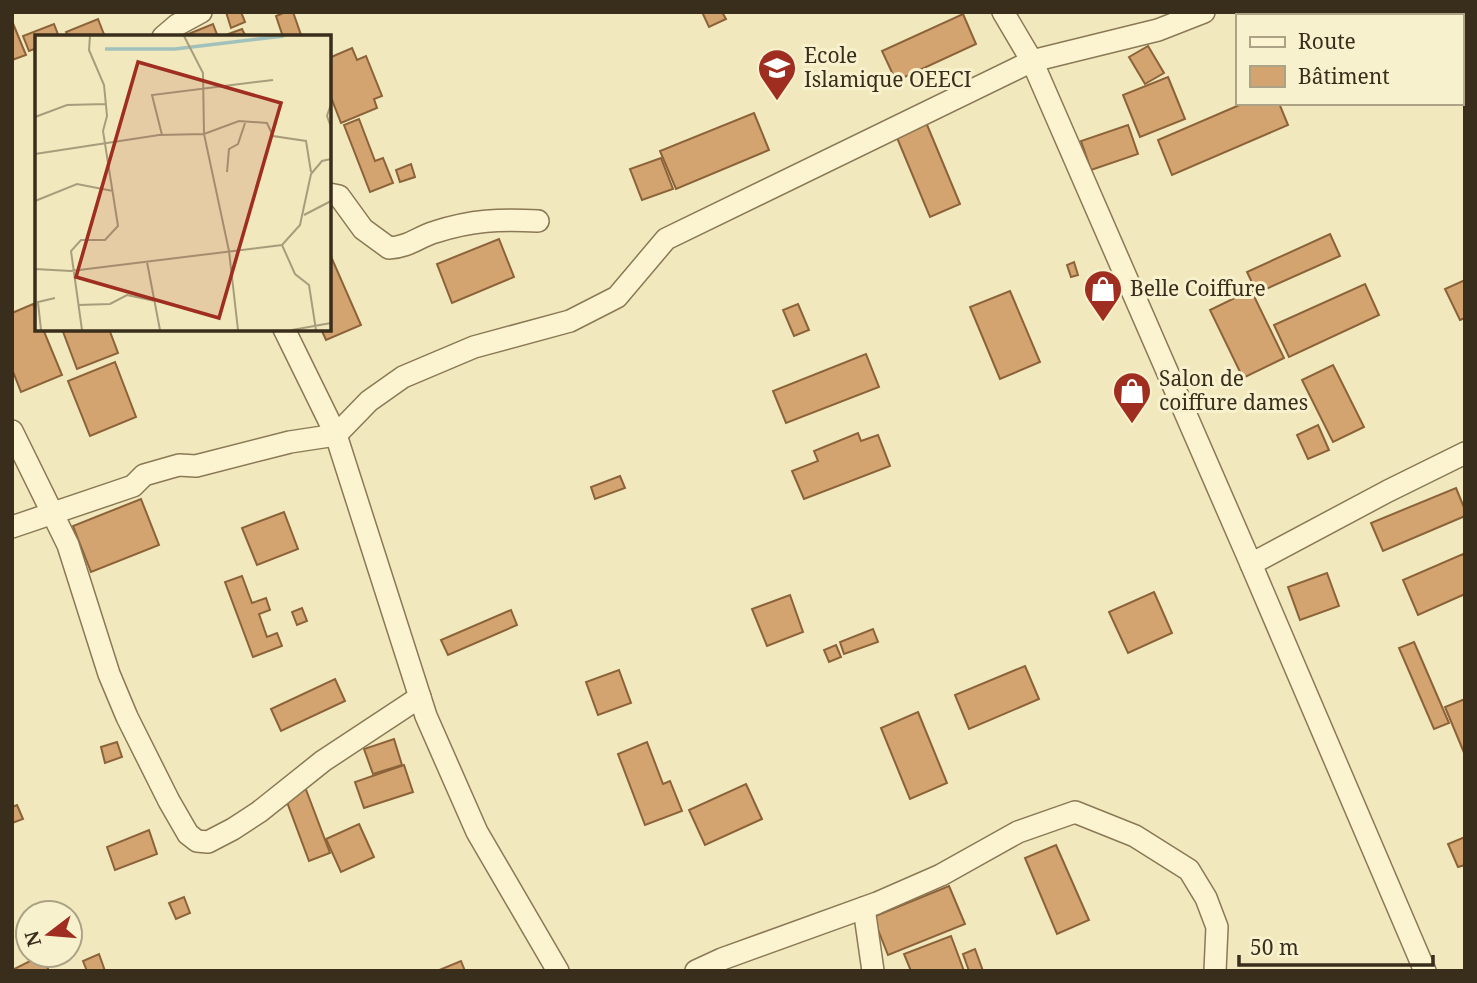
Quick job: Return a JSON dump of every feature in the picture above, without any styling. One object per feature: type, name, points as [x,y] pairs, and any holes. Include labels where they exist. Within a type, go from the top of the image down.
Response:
[{"type":"street","points":[[165,35],[201,12]]},
{"type":"street","points":[[1003,12],[1032,61],[1425,971]]},
{"type":"street","points":[[12,527],[133,486],[144,475],[179,465],[196,466],[290,442],[336,435],[369,401],[403,377],[474,347],[570,321],[617,297],[666,239],[1032,61],[1158,30],[1204,12]]},
{"type":"street","points":[[331,194],[340,196],[363,229],[389,248],[404,247],[432,233],[477,221],[538,221]]},
{"type":"street","points":[[285,331],[336,435],[426,716],[477,832],[558,971]]},
{"type":"street","points":[[12,431],[68,545],[105,661],[127,717],[169,801],[188,834],[197,841],[208,842],[233,829],[259,812],[323,761],[420,696]]},
{"type":"street","points":[[1251,564],[1465,453]]},
{"type":"street","points":[[696,971],[722,959],[864,908],[942,875],[1018,832],[1075,812],[1135,836],[1189,870],[1206,898],[1217,927],[1215,971]]},
{"type":"street","points":[[864,908],[873,971]]},
{"type":"building","points":[[226,12],[241,12],[245,22],[231,28]]},
{"type":"building","points":[[293,12],[301,35],[282,35],[276,16]]},
{"type":"building","points":[[702,12],[722,12],[726,19],[709,27]]},
{"type":"building","points":[[1399,12],[1452,12],[1448,14],[1395,14]]},
{"type":"building","points":[[963,14],[976,44],[896,81],[882,51]]},
{"type":"building","points":[[98,19],[104,35],[67,35],[66,32]]},
{"type":"building","points":[[12,21],[26,55],[12,60]]},
{"type":"building","points":[[54,24],[58,35],[35,35],[35,49],[29,51],[23,36]]},
{"type":"building","points":[[213,24],[217,35],[186,35]]},
{"type":"building","points":[[242,29],[245,35],[228,35]]},
{"type":"building","points":[[1148,46],[1164,73],[1145,84],[1129,57]]},
{"type":"building","points":[[352,48],[357,60],[366,56],[382,96],[374,99],[377,108],[341,123],[331,97],[331,57]]},
{"type":"building","points":[[1168,77],[1185,119],[1140,137],[1123,95]]},
{"type":"building","points":[[1239,105],[1280,105],[1288,125],[1172,175],[1158,140]]},
{"type":"building","points":[[754,113],[769,150],[676,189],[660,151]]},
{"type":"building","points":[[359,119],[375,161],[383,158],[393,183],[370,192],[344,125]]},
{"type":"building","points":[[925,120],[960,204],[930,217],[895,133]]},
{"type":"building","points":[[1128,125],[1138,154],[1091,170],[1081,141]]},
{"type":"building","points":[[661,158],[673,189],[642,200],[630,169]]},
{"type":"building","points":[[411,164],[415,177],[400,182],[396,170]]},
{"type":"building","points":[[1330,234],[1340,256],[1257,293],[1247,272]]},
{"type":"building","points":[[499,239],[514,277],[452,303],[437,264]]},
{"type":"building","points":[[331,257],[361,325],[326,340],[322,331],[331,331]]},
{"type":"building","points":[[1074,262],[1078,275],[1071,277],[1067,265]]},
{"type":"building","points":[[1465,280],[1465,318],[1460,320],[1445,289]]},
{"type":"building","points":[[1365,284],[1379,315],[1289,357],[1274,325]]},
{"type":"building","points":[[1251,290],[1284,358],[1243,378],[1210,310]]},
{"type":"building","points":[[1010,291],[1040,362],[1000,379],[970,307]]},
{"type":"building","points":[[33,304],[35,331],[44,331],[62,375],[21,392],[12,369],[12,313]]},
{"type":"building","points":[[798,304],[809,330],[794,336],[783,310]]},
{"type":"building","points":[[63,331],[110,331],[118,353],[77,369]]},
{"type":"building","points":[[866,354],[879,387],[786,423],[773,391]]},
{"type":"building","points":[[115,362],[136,417],[90,436],[68,381]]},
{"type":"building","points":[[1333,365],[1364,427],[1333,442],[1302,380]]},
{"type":"building","points":[[1318,425],[1329,450],[1308,459],[1297,435]]},
{"type":"building","points":[[858,433],[861,441],[878,435],[890,466],[804,499],[792,471],[818,461],[814,451]]},
{"type":"building","points":[[620,476],[625,488],[595,499],[591,487]]},
{"type":"building","points":[[1456,488],[1465,516],[1383,551],[1371,523]]},
{"type":"building","points":[[141,499],[159,545],[91,572],[73,526]]},
{"type":"building","points":[[284,512],[298,549],[257,565],[242,528]]},
{"type":"building","points":[[1463,554],[1465,594],[1418,615],[1403,580]]},
{"type":"building","points":[[1327,573],[1339,606],[1300,620],[1288,587]]},
{"type":"building","points":[[242,576],[252,603],[266,598],[270,610],[259,614],[267,637],[277,633],[282,646],[253,657],[225,582]]},
{"type":"building","points":[[1154,592],[1172,633],[1128,653],[1109,612]]},
{"type":"building","points":[[790,595],[803,632],[767,646],[752,609]]},
{"type":"building","points":[[302,608],[307,621],[297,625],[292,612]]},
{"type":"building","points":[[511,610],[517,625],[448,655],[441,640]]},
{"type":"building","points":[[873,629],[878,642],[844,654],[840,642]]},
{"type":"building","points":[[1414,642],[1449,723],[1434,729],[1399,648]]},
{"type":"building","points":[[836,645],[841,657],[829,662],[824,650]]},
{"type":"building","points":[[1025,666],[1039,699],[969,729],[955,695]]},
{"type":"building","points":[[619,670],[631,703],[598,715],[586,682]]},
{"type":"building","points":[[335,679],[345,701],[281,731],[271,709]]},
{"type":"building","points":[[1465,699],[1465,755],[1445,707]]},
{"type":"building","points":[[918,712],[947,783],[910,799],[881,728]]},
{"type":"building","points":[[394,739],[402,765],[373,774],[364,749]]},
{"type":"building","points":[[117,742],[122,757],[105,763],[101,747]]},
{"type":"building","points":[[647,742],[663,784],[670,781],[682,811],[645,825],[618,754]]},
{"type":"building","points":[[404,765],[413,792],[364,808],[355,782]]},
{"type":"building","points":[[746,784],[762,819],[705,845],[689,810]]},
{"type":"building","points":[[305,787],[330,853],[309,861],[284,794]]},
{"type":"building","points":[[17,805],[23,819],[12,823],[12,807]]},
{"type":"building","points":[[359,824],[374,857],[341,872],[326,839]]},
{"type":"building","points":[[149,830],[157,854],[115,870],[107,847]]},
{"type":"building","points":[[1465,837],[1465,865],[1458,867],[1448,844]]},
{"type":"building","points":[[1056,845],[1089,920],[1057,934],[1025,858]]},
{"type":"building","points":[[949,886],[965,924],[888,955],[873,917]]},
{"type":"building","points":[[184,897],[190,913],[176,919],[169,903]]},
{"type":"building","points":[[951,936],[964,971],[911,971],[904,954]]},
{"type":"building","points":[[975,949],[983,971],[969,971],[963,954]]},
{"type":"building","points":[[99,954],[105,971],[87,971],[84,961]]},
{"type":"building","points":[[461,961],[465,971],[437,971]]},
{"type":"building","points":[[48,969],[49,971],[12,971]]},
{"type":"place","name":"Ecole Islamique OEECI","points":[[777,102]]},
{"type":"place","name":"Belle Coiffure","points":[[1103,323]]},
{"type":"place","name":"Salon de coiffure dames","points":[[1132,425]]}]
